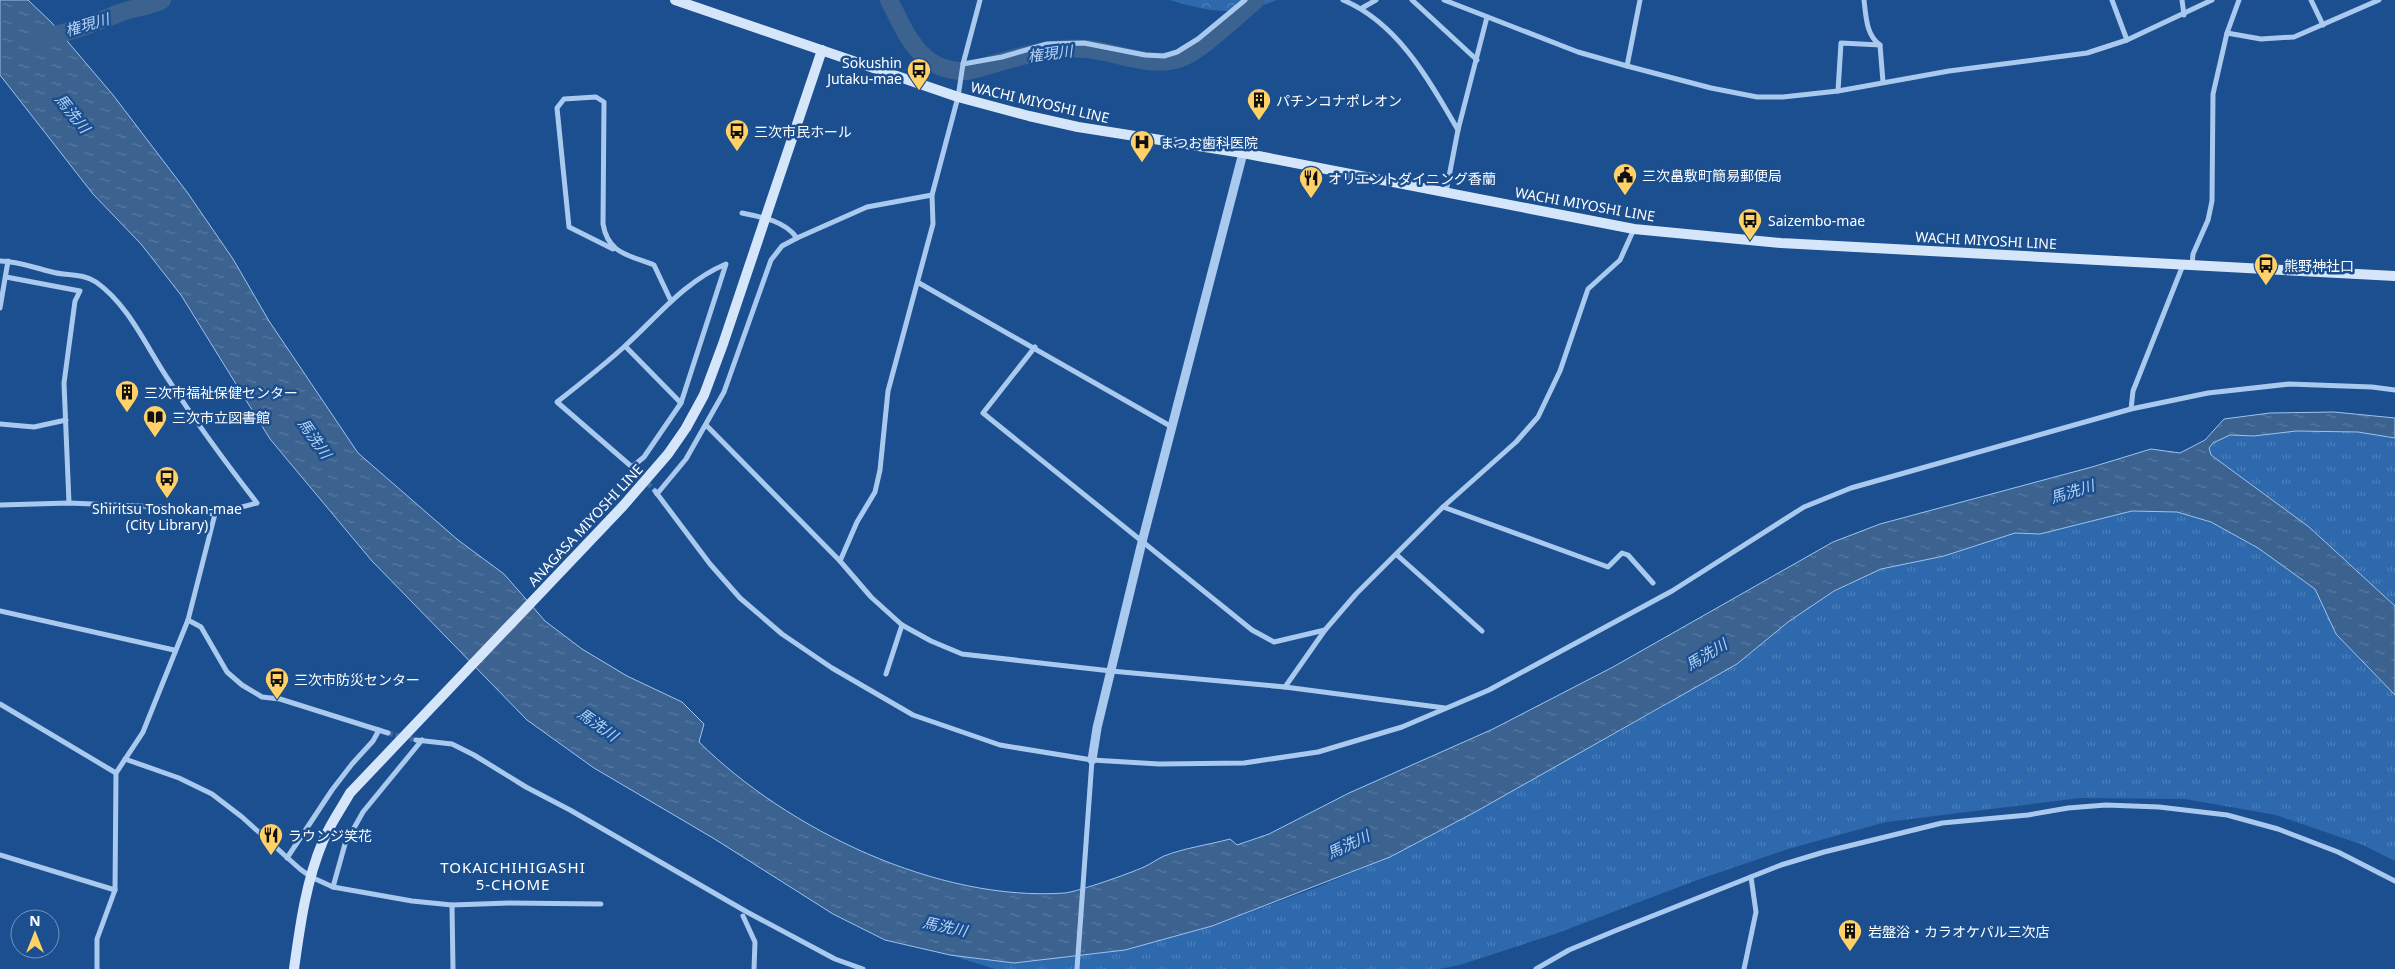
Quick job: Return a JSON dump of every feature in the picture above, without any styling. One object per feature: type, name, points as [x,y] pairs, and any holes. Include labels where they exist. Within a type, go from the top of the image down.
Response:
[{"type":"main road","name":"WACHI MIYOSHI LINE","points":[[675,0],[958,97],[1078,128],[1243,153],[1634,229],[1772,242],[2395,276]]},
{"type":"main road","name":"ANAGASA MIYOSHI LINE","points":[[294,969],[302,913],[311,877],[324,838],[350,793],[623,506],[663,460],[686,428],[704,395],[723,344],[822,50]]},
{"type":"street","points":[[840,561],[857,522],[875,492],[880,470],[888,391],[919,283],[933,224],[932,194],[958,97],[963,66],[980,0]]},
{"type":"street","points":[[963,66],[1047,44],[1084,43],[1145,55],[1164,56],[1177,52],[1192,43],[1245,0]]},
{"type":"street","points":[[1343,0],[1362,8],[1396,38],[1426,75],[1458,130]]},
{"type":"street","points":[[1362,8],[1376,0]]},
{"type":"street","points":[[1412,0],[1476,60]]},
{"type":"street","points":[[1444,0],[1578,52],[1711,88],[1757,97],[1783,97],[1838,90],[1950,70],[2086,53],[2127,40],[2184,15],[2212,0]]},
{"type":"street","points":[[1627,66],[1640,0]]},
{"type":"street","points":[[1864,0],[1869,31],[1874,41],[1880,45]]},
{"type":"street","points":[[2112,0],[2127,40]]},
{"type":"street","points":[[2182,0],[2184,15]]},
{"type":"street","points":[[2131,409],[2133,391],[2208,220],[2212,201],[2212,94],[2227,33],[2239,0]]},
{"type":"street","points":[[2311,0],[2323,25]]},
{"type":"street","points":[[2227,33],[2277,40],[2294,37],[2379,0]]},
{"type":"street","points":[[1446,192],[1458,130],[1487,17]]},
{"type":"street","points":[[1838,90],[1841,43],[1880,45]]},
{"type":"street","points":[[1880,45],[1883,82]]},
{"type":"street","points":[[613,249],[605,238],[603,224],[604,102],[596,97],[564,99],[557,108],[569,227],[613,249],[654,265],[671,301]]},
{"type":"street","points":[[1077,969],[1092,760],[1097,728],[1142,542],[1243,153]]},
{"type":"street","points":[[932,194],[867,207],[782,246],[771,260],[724,392],[707,426],[686,459],[656,493],[710,564],[740,598],[782,634],[832,668],[913,715],[1000,745],[1092,760],[1159,764],[1244,763],[1318,752],[1402,727],[1489,690],[1672,591],[1804,507],[1851,488],[1893,475],[2131,409],[2208,394],[2289,384],[2372,386],[2395,390]]},
{"type":"street","points":[[742,213],[764,218],[790,229],[797,238]]},
{"type":"street","points":[[1285,686],[1325,630],[1356,594],[1443,507],[1516,442],[1538,416],[1560,371],[1588,289],[1620,260],[1634,229]]},
{"type":"street","points":[[0,261],[8,261],[54,273],[86,277],[96,282],[131,320],[170,383],[217,451],[257,503],[215,514],[162,507],[69,503],[0,505]]},
{"type":"street","points":[[0,308],[8,261]]},
{"type":"street","points":[[726,264],[681,403],[650,449],[632,468],[557,402],[625,346],[671,301],[706,273],[726,264]]},
{"type":"street","points":[[6,277],[80,290],[75,302],[64,383],[69,503]]},
{"type":"street","points":[[919,283],[1035,347],[1172,428]]},
{"type":"street","points":[[625,346],[681,403]]},
{"type":"street","points":[[1035,347],[984,413],[1252,630],[1274,642],[1325,630]]},
{"type":"street","points":[[0,424],[34,427],[66,420]]},
{"type":"street","points":[[707,426],[840,561],[871,597],[902,625],[931,641],[962,654],[1111,671],[1285,686],[1448,708]]},
{"type":"street","points":[[1443,507],[1608,566],[1622,553],[1628,555],[1652,583]]},
{"type":"street","points":[[97,969],[98,939],[114,890],[116,774],[143,732],[174,650],[188,620],[215,514]]},
{"type":"street","points":[[1397,555],[1482,631]]},
{"type":"street","points":[[0,612],[174,650]]},
{"type":"street","points":[[188,620],[201,626],[227,672],[242,685],[262,697],[280,699],[388,732]]},
{"type":"street","points":[[886,674],[902,625]]},
{"type":"street","points":[[0,704],[116,774]]},
{"type":"street","points":[[287,858],[332,790],[373,741],[379,730]]},
{"type":"street","points":[[333,887],[345,844],[363,812],[419,740],[452,744],[747,912],[835,959],[863,969]]},
{"type":"street","points":[[125,759],[179,778],[212,794],[242,817],[311,877],[333,887],[412,901],[452,905],[509,902],[601,904]]},
{"type":"street","points":[[1536,969],[1569,950],[1751,877],[1824,852],[1942,823],[2106,805],[2158,807],[2236,818],[2278,829],[2338,852],[2395,881]]},
{"type":"street","points":[[0,855],[114,890]]},
{"type":"street","points":[[1744,969],[1756,912],[1751,877]]},
{"type":"street","points":[[452,905],[453,969]]},
{"type":"street","points":[[742,916],[755,942],[754,969]]},
{"type":"green space","points":[[1169,0],[1277,0],[1248,9],[1223,11],[1210,10]]},
{"type":"green space","points":[[2296,431],[2358,432],[2395,438],[2395,606],[2309,527],[2211,455],[2209,448],[2213,443],[2230,435],[2254,436]]},
{"type":"green space","points":[[2132,511],[2176,512],[2211,522],[2258,548],[2315,589],[2336,634],[2395,695],[2395,861],[2363,845],[2276,815],[2185,799],[2080,798],[1886,822],[1788,849],[1700,879],[1555,934],[1460,965],[1439,969],[995,969],[950,955],[1014,963],[1125,950],[1212,926],[1318,887],[1390,857],[1663,707],[1834,591],[1881,569],[1944,556],[2015,533],[2040,534]]},
{"type":"water","name":"馬洗川","points":[[0,0],[28,0],[51,22],[113,95],[187,192],[233,259],[269,321],[358,453],[458,540],[504,574],[545,621],[582,649],[627,676],[682,702],[704,724],[699,742],[735,774],[776,804],[820,831],[868,854],[917,872],[967,886],[1016,893],[1065,893],[1127,874],[1147,866],[1164,856],[1180,851],[1230,839],[1237,845],[1269,834],[1349,793],[1493,729],[1613,667],[1833,542],[1880,524],[2092,467],[2151,449],[2180,453],[2205,440],[2224,419],[2270,413],[2334,412],[2395,418],[2395,438],[2358,432],[2296,431],[2254,436],[2230,435],[2213,443],[2209,448],[2211,455],[2309,527],[2395,606],[2395,695],[2336,634],[2315,589],[2258,548],[2211,522],[2177,512],[2132,511],[2040,534],[2015,533],[1944,556],[1881,569],[1834,591],[1788,622],[1737,664],[1477,811],[1390,857],[1212,926],[1125,950],[1014,963],[950,955],[885,940],[833,914],[713,838],[594,768],[527,720],[372,561],[270,439],[181,295],[141,244],[93,194],[0,75]]},
{"type":"waterway","name":"権現川","points":[[39,38],[69,31],[162,0]]},
{"type":"waterway","name":"権現川","points":[[889,0],[902,27],[918,50],[927,59],[938,66],[952,70],[968,71],[1027,55],[1072,48],[1087,49],[1146,61],[1170,61],[1181,58],[1199,48],[1256,0]]},
{"type":"tunnel","points":[[632,467],[655,491]]},
{"type":"tunnel","points":[[388,733],[416,740]]},
{"type":"place","name":"Sokushin Jutaku-mae","points":[[919,91]]},
{"type":"place","name":"パチンコナポレオン","points":[[1259,121]]},
{"type":"place","name":"三次市民ホール","points":[[737,152]]},
{"type":"place","name":"まつお歯科医院","points":[[1142,163]]},
{"type":"place","name":"三次畠敷町簡易郵便局","points":[[1625,196]]},
{"type":"place","name":"オリエントダイニング香蘭","points":[[1311,199]]},
{"type":"place","name":"Saizembo-mae","points":[[1750,241]]},
{"type":"place","name":"熊野神社口","points":[[2266,286]]},
{"type":"place","name":"三次市福祉保健センター","points":[[127,413]]},
{"type":"place","name":"三次市立図書館","points":[[155,438]]},
{"type":"place","name":"Shiritsu Toshokan-mae (City Library)","points":[[167,499]]},
{"type":"place","name":"三次市防災センター","points":[[277,700]]},
{"type":"place","name":"ラウンジ笑花","points":[[271,856]]},
{"type":"place","name":"岩盤浴・カラオケパル三次店","points":[[1850,952]]},
{"type":"district","name":"TOKAICHIHIGASHI 5-CHOME","points":[[513,876]]}]
